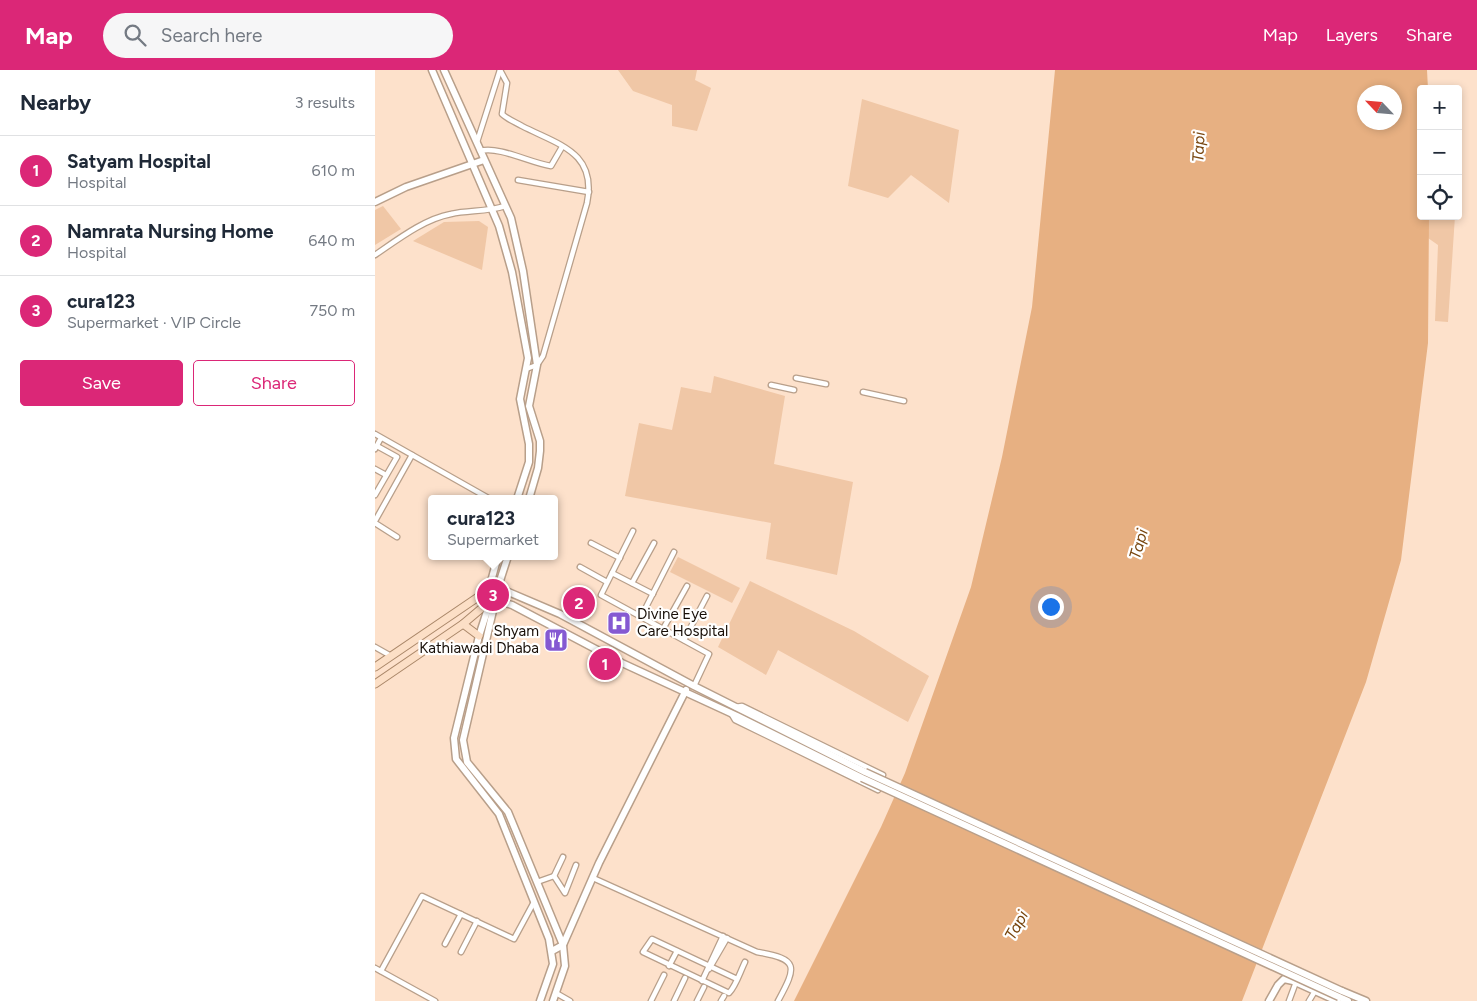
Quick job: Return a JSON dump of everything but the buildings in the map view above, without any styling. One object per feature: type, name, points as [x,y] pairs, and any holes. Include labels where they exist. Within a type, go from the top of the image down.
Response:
[{"type":"main road","points":[[432,70],[492,210],[511,272],[528,358],[520,399],[529,444],[529,462],[518,495]]},
{"type":"main road","points":[[444,70],[511,218],[523,271],[537,365],[529,406],[540,441],[538,468],[530,495]]},
{"type":"main road","points":[[377,199],[484,160]]},
{"type":"main road","points":[[375,667],[484,593],[490,585],[497,560]]},
{"type":"main road","points":[[375,684],[493,602],[501,593],[498,588],[507,560]]},
{"type":"main road","points":[[490,585],[560,614],[733,710],[863,775],[1348,1001]]},
{"type":"main road","points":[[484,593],[493,602],[512,605],[622,663],[733,710]]},
{"type":"main road","points":[[493,602],[479,636],[454,738],[454,753],[461,768],[496,809],[552,951],[553,964],[541,1001]]},
{"type":"main road","points":[[493,602],[463,740],[464,755],[470,766],[505,806],[563,945],[565,966],[553,1001]]},
{"type":"main road","points":[[463,624],[479,636]]},
{"type":"main road","points":[[471,667],[479,669]]},
{"type":"main road","points":[[552,951],[563,945],[593,878],[685,691],[691,685]]},
{"type":"main road","points":[[1269,1001],[1280,981],[1289,979],[1327,999],[1339,996],[1365,1001]]},
{"type":"street","points":[[476,143],[500,70]]},
{"type":"street","points":[[500,70],[507,83],[502,114],[577,156],[583,162],[589,192],[545,346],[537,365],[526,369]]},
{"type":"street","points":[[480,151],[495,150],[535,164],[551,166],[561,147]]},
{"type":"street","points":[[518,180],[589,192]]},
{"type":"street","points":[[375,255],[439,217],[452,213],[492,210],[505,206]]},
{"type":"street","points":[[796,378],[827,384]]},
{"type":"street","points":[[771,385],[793,390]]},
{"type":"street","points":[[863,392],[904,401]]},
{"type":"street","points":[[375,434],[483,495]]},
{"type":"street","points":[[375,495],[397,457],[376,447],[381,438]]},
{"type":"street","points":[[397,537],[375,522],[412,456]]},
{"type":"street","points":[[375,469],[386,475]]},
{"type":"street","points":[[633,531],[601,593],[603,597],[710,654],[691,685]]},
{"type":"street","points":[[591,543],[620,558]]},
{"type":"street","points":[[632,583],[654,543]]},
{"type":"street","points":[[641,617],[674,552]]},
{"type":"street","points":[[579,567],[607,582]]},
{"type":"street","points":[[613,573],[653,594]]},
{"type":"street","points":[[663,629],[687,586]]},
{"type":"street","points":[[684,640],[707,596]]},
{"type":"street","points":[[375,647],[391,656]]},
{"type":"street","points":[[742,706],[883,775],[878,790],[735,720],[733,710],[742,706]]},
{"type":"street","points":[[537,882],[554,876],[563,857]]},
{"type":"street","points":[[554,876],[565,893],[577,865]]},
{"type":"street","points":[[593,878],[757,952],[777,954],[788,962],[791,968],[791,978],[778,1001]]},
{"type":"street","points":[[381,971],[420,897],[424,896],[515,938],[534,902]]},
{"type":"street","points":[[445,944],[461,914]]},
{"type":"street","points":[[461,952],[477,921]]},
{"type":"street","points":[[702,981],[725,937]]},
{"type":"street","points":[[737,979],[709,968],[652,939],[646,946],[644,953],[729,993],[737,979],[745,962]]},
{"type":"street","points":[[669,966],[677,951]]},
{"type":"street","points":[[375,968],[435,1001]]},
{"type":"street","points":[[651,1001],[664,975]]},
{"type":"street","points":[[674,1001],[685,978]]},
{"type":"street","points":[[1289,1001],[1296,982]]},
{"type":"street","points":[[697,1001],[704,987]]},
{"type":"street","points":[[1309,1001],[1315,991]]},
{"type":"street","points":[[556,993],[570,1001]]},
{"type":"street","points":[[721,1001],[724,996]]},
{"type":"shaded area","points":[[618,70],[697,70],[695,80],[711,88],[697,131],[672,126],[672,105],[633,91]]},
{"type":"shaded area","points":[[862,99],[959,130],[949,203],[911,175],[888,198],[848,186]]},
{"type":"shaded area","points":[[383,206],[401,229],[375,245],[375,210]]},
{"type":"shaded area","points":[[1428,220],[1455,220],[1448,322],[1435,321],[1438,245],[1428,238]]},
{"type":"shaded area","points":[[479,221],[488,227],[482,270],[413,241],[444,222]]},
{"type":"shaded area","points":[[714,376],[785,396],[774,464],[853,482],[837,575],[766,559],[771,523],[625,496],[639,423],[672,430],[681,387],[711,393]]},
{"type":"shaded area","points":[[678,557],[740,588],[732,603],[670,572]]},
{"type":"shaded area","points":[[750,581],[854,631],[929,676],[908,722],[778,650],[766,675],[718,647]]},
{"type":"water","name":"Tapi","points":[[1055,70],[1427,70],[1428,85],[1417,85],[1417,220],[1429,220],[1428,343],[1401,560],[1366,682],[1242,1001],[794,1001],[881,827],[905,773],[971,587],[1002,457],[1032,307]]},
{"type":"place","name":"cura123","points":[[493,595]]},
{"type":"place","name":"Namrata Nursing Home","points":[[579,603]]},
{"type":"place","name":"Divine Eye Care Hospital","points":[[619,623]]},
{"type":"place","name":"Shyam Kathiawadi Dhaba","points":[[556,640]]},
{"type":"place","name":"Satyam Hospital","points":[[605,664]]}]
